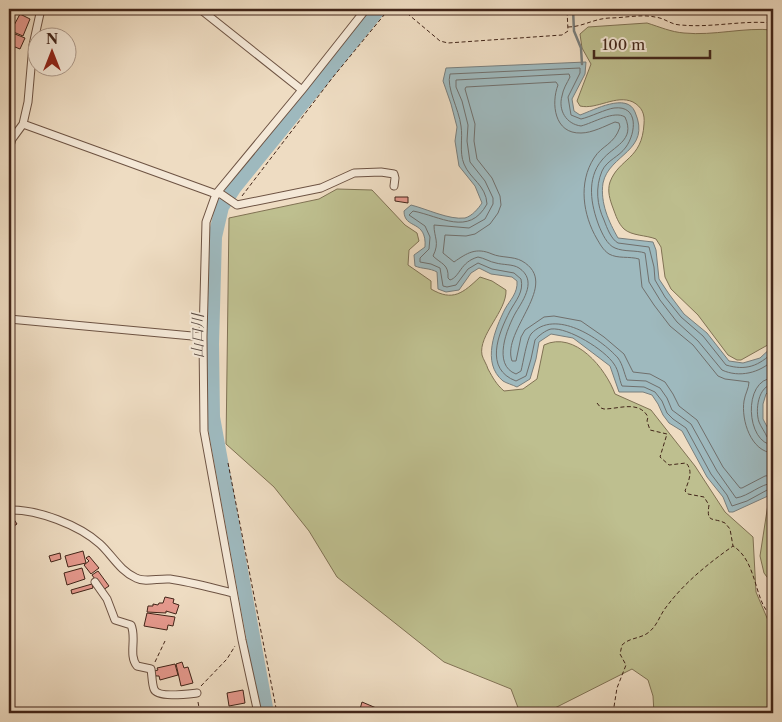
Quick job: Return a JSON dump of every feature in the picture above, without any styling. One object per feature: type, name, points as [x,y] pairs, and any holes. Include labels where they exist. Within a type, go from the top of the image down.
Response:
[{"type":"street","points":[[9,149],[10,138],[23,124],[28,102],[33,45],[40,9]]},
{"type":"street","points":[[200,9],[302,90]]},
{"type":"street","points":[[258,713],[233,593],[204,431],[203,338],[206,222],[218,194],[365,10]]},
{"type":"street","points":[[23,124],[218,194],[235,204],[321,188],[354,173],[394,174],[394,186]]},
{"type":"street","points":[[9,319],[203,338]]},
{"type":"street","points":[[9,510],[28,511],[79,530],[100,544],[127,573],[141,580],[170,579],[233,593]]},
{"type":"street","points":[[95,582],[107,599],[115,620],[132,625],[134,630],[135,663],[137,666],[151,669],[154,689],[159,694],[197,694]]},
{"type":"path","points":[[235,204],[333,77],[389,9]]},
{"type":"path","points":[[402,9],[444,43],[562,35],[568,31],[567,9]]},
{"type":"path","points":[[568,27],[576,27],[595,20],[654,16],[680,26],[719,25],[750,21],[773,23]]},
{"type":"path","points":[[597,403],[604,409],[625,406],[636,407],[646,412],[650,430],[667,434],[660,457],[669,465],[686,463],[689,466],[690,472],[685,491],[688,494],[704,497],[709,505],[709,517],[712,520],[725,523],[730,529],[733,546],[741,551],[747,561],[762,602],[773,621]]},
{"type":"path","points":[[228,463],[277,713]]},
{"type":"path","points":[[613,713],[617,688],[626,665],[620,654],[622,645],[631,638],[648,633],[682,588],[697,573],[733,546]]},
{"type":"path","points":[[200,713],[197,694],[204,682],[227,659],[230,651],[242,640]]},
{"type":"path","points":[[151,669],[165,641]]},
{"type":"green space","points":[[647,23],[670,30],[695,34],[762,29],[773,30],[773,342],[741,360],[728,355],[698,315],[671,289],[665,277],[661,247],[656,239],[627,231],[616,217],[610,199],[609,185],[614,174],[635,152],[639,145],[644,120],[641,109],[633,102],[627,100],[586,107],[580,106],[577,101],[591,64],[582,48],[580,34],[588,27]]},
{"type":"green space","points":[[337,189],[372,190],[405,225],[417,233],[419,241],[409,250],[408,265],[431,281],[431,289],[446,295],[457,294],[480,277],[492,281],[506,290],[502,306],[484,339],[482,347],[482,355],[488,369],[504,391],[523,389],[537,379],[544,345],[556,342],[567,343],[578,347],[588,354],[611,384],[615,394],[651,410],[695,466],[725,512],[753,537],[756,592],[773,632],[773,713],[654,713],[653,696],[648,680],[632,669],[545,713],[520,713],[511,689],[444,662],[337,577],[309,531],[274,487],[226,444],[229,218],[319,199]]},
{"type":"green space","points":[[773,502],[773,580],[770,581],[764,573],[760,556],[768,504]]},
{"type":"water","points":[[586,62],[585,74],[572,99],[574,111],[580,115],[610,104],[625,103],[631,106],[635,112],[639,125],[638,135],[634,144],[613,165],[603,183],[604,205],[618,238],[653,242],[656,250],[659,279],[684,314],[707,333],[729,361],[743,363],[760,358],[773,346],[773,387],[766,394],[763,404],[763,419],[773,438],[773,492],[733,512],[729,512],[723,497],[707,477],[682,431],[669,423],[652,395],[643,392],[619,392],[610,366],[573,338],[551,334],[539,342],[530,379],[517,387],[503,381],[496,374],[491,356],[492,346],[501,317],[516,289],[517,281],[512,277],[491,274],[479,268],[471,273],[459,290],[446,292],[438,289],[437,272],[415,266],[414,255],[425,247],[425,238],[419,228],[408,221],[404,211],[411,205],[445,216],[465,218],[475,212],[482,203],[475,186],[459,166],[455,141],[457,127],[443,81],[446,68]]},
{"type":"building","points":[[20,14],[30,19],[23,36],[11,31]]},
{"type":"building","points":[[15,34],[25,38],[20,49],[10,45]]},
{"type":"building","points":[[395,197],[408,197],[408,203],[395,201]]},
{"type":"building","points":[[11,515],[17,524],[11,528],[9,516]]},
{"type":"building","points":[[83,551],[86,563],[68,567],[65,556]]},
{"type":"building","points":[[60,553],[61,559],[51,562],[49,556]]},
{"type":"building","points":[[89,556],[99,568],[91,574],[84,565],[89,561],[86,558]]},
{"type":"building","points":[[82,568],[85,579],[67,585],[64,573]]},
{"type":"building","points":[[98,571],[109,586],[103,590],[92,575]]},
{"type":"building","points":[[92,584],[93,588],[72,594],[71,590]]},
{"type":"building","points":[[165,597],[174,599],[173,603],[179,605],[176,614],[166,611],[166,613],[147,612],[148,606],[163,603]]},
{"type":"building","points":[[147,613],[175,617],[173,626],[168,625],[167,630],[144,626]]},
{"type":"building","points":[[182,662],[184,668],[188,667],[193,683],[181,686],[176,664]]},
{"type":"building","points":[[175,664],[178,675],[160,680],[159,676],[156,676],[154,671],[158,670],[157,668]]},
{"type":"building","points":[[243,690],[245,703],[229,706],[227,693]]},
{"type":"building","points":[[362,702],[381,710],[380,713],[371,713],[360,709]]},
{"type":"waterway","name":"山口川","points":[[267,713],[213,417],[212,344],[215,237],[222,207],[235,187],[379,9]]},
{"type":"waterway","points":[[573,9],[574,31],[581,48],[582,64]]}]
